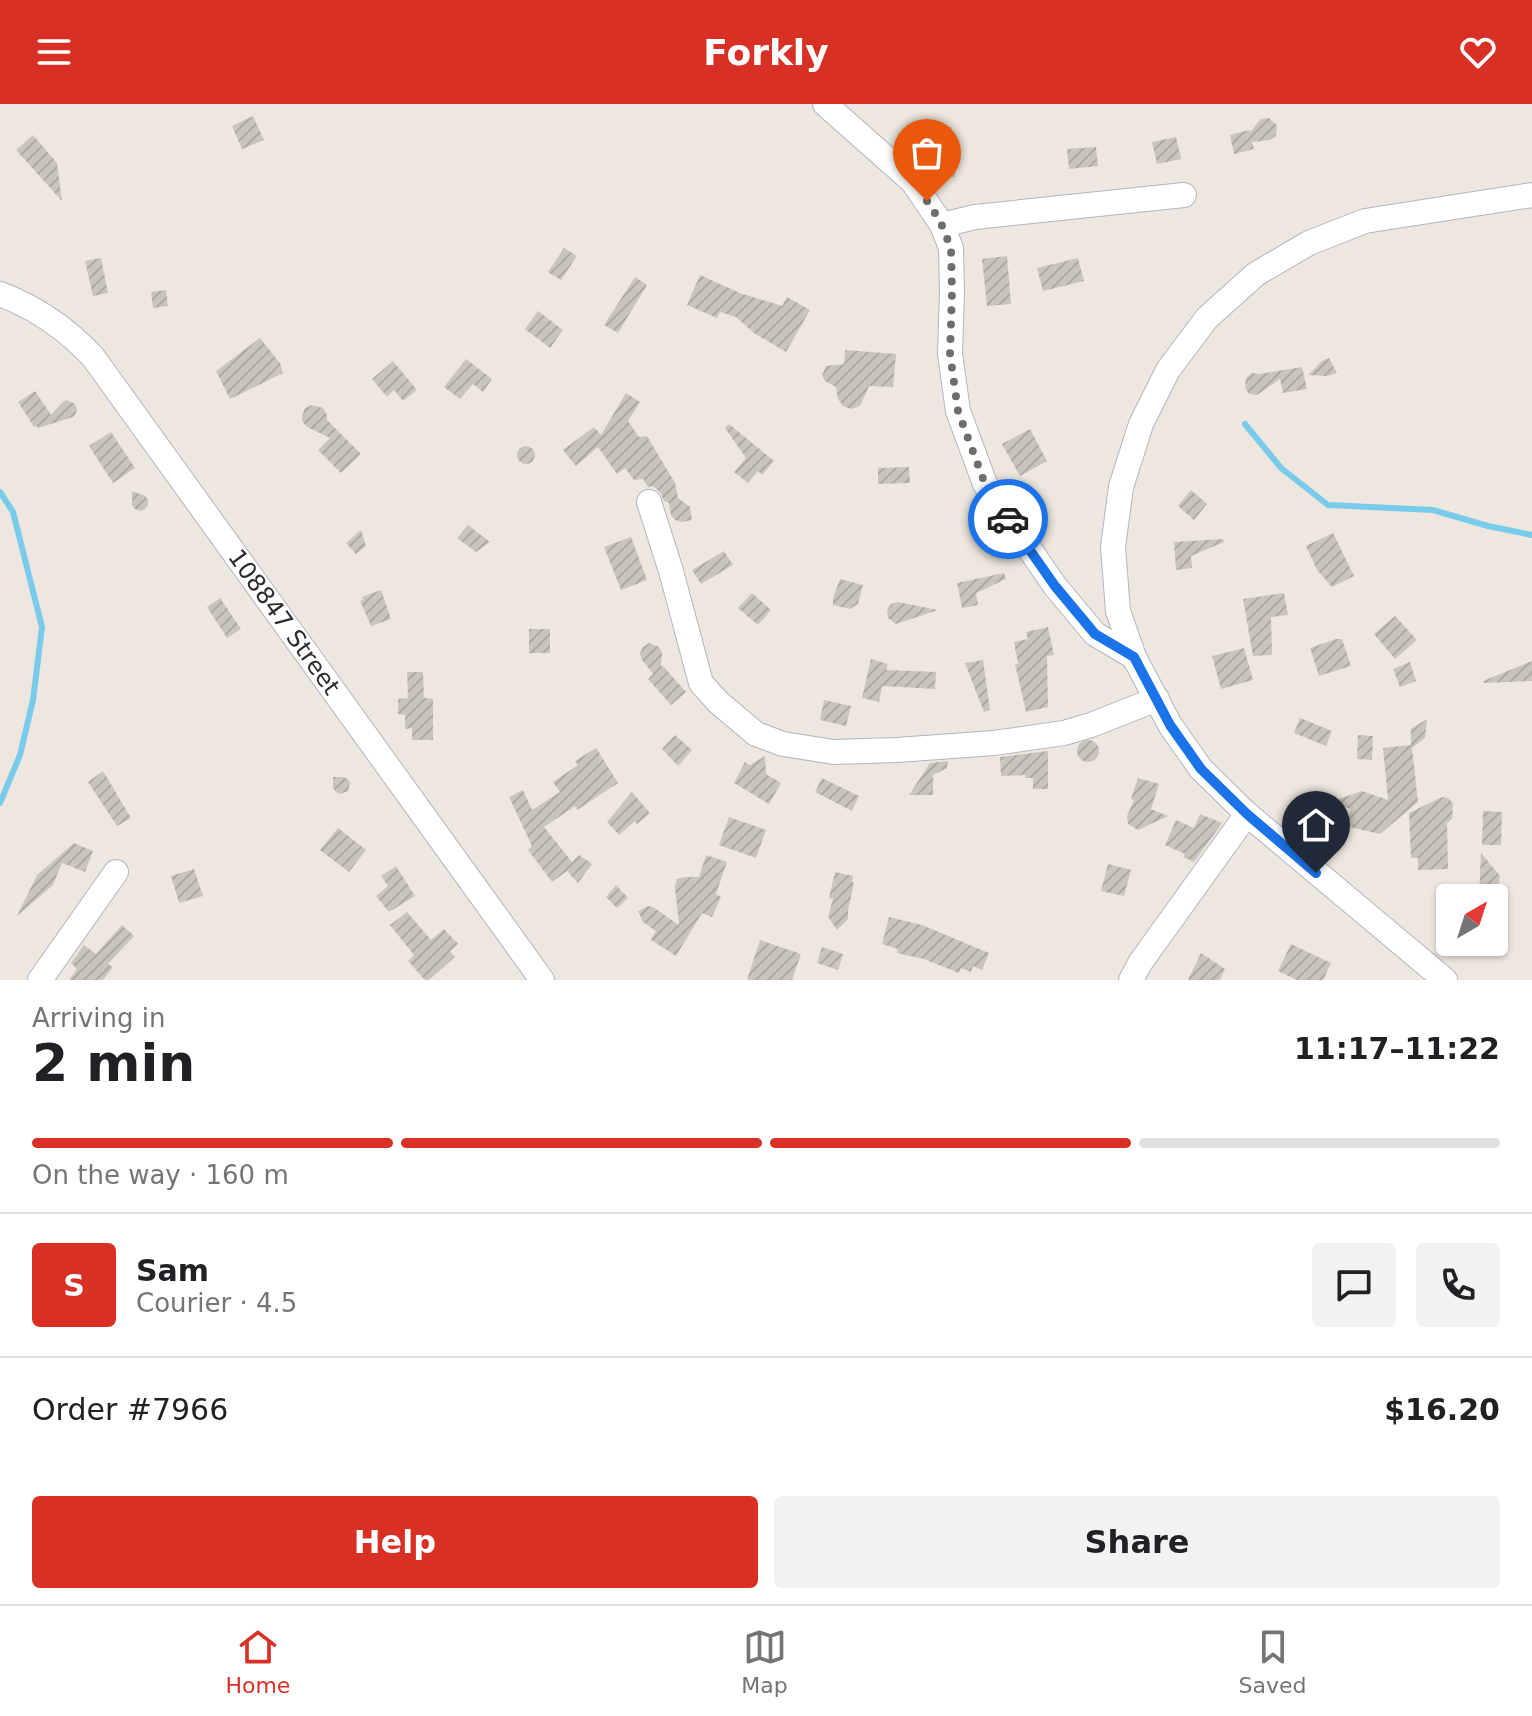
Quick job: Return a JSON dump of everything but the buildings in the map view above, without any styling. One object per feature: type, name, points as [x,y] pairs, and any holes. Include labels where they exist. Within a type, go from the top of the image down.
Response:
[{"type":"street","points":[[825,104],[913,182],[942,225],[951,248],[950,354],[958,411],[985,484],[1055,586],[1095,634],[1134,657]]},
{"type":"street","points":[[942,225],[975,217],[1184,195]]},
{"type":"street","points":[[1445,980],[1247,814],[1201,769],[1170,725],[1134,657],[1118,611],[1113,547],[1121,487],[1141,424],[1168,370],[1207,318],[1256,274],[1309,243],[1365,221],[1532,195]]},
{"type":"street","name":"108847 Street","points":[[0,294],[41,313],[69,333],[93,357],[542,980]]},
{"type":"street","points":[[649,502],[701,683],[756,734],[783,744],[834,752],[994,743],[1064,733],[1157,699]]},
{"type":"street","points":[[1131,980],[1247,814]]},
{"type":"street","points":[[40,980],[116,872]]},
{"type":"waterway","points":[[1245,424],[1281,468],[1328,505],[1433,510],[1532,535]]},
{"type":"waterway","points":[[0,492],[13,512],[42,627],[33,700],[20,755],[0,803]]},
{"type":"way so far","points":[[927,201],[940,221],[951,248],[950,354],[958,411],[985,484],[1008,519]]},
{"type":"route","points":[[1008,519],[1055,586],[1095,634],[1134,657],[1170,725],[1201,769],[1247,814],[1316,873]]}]
